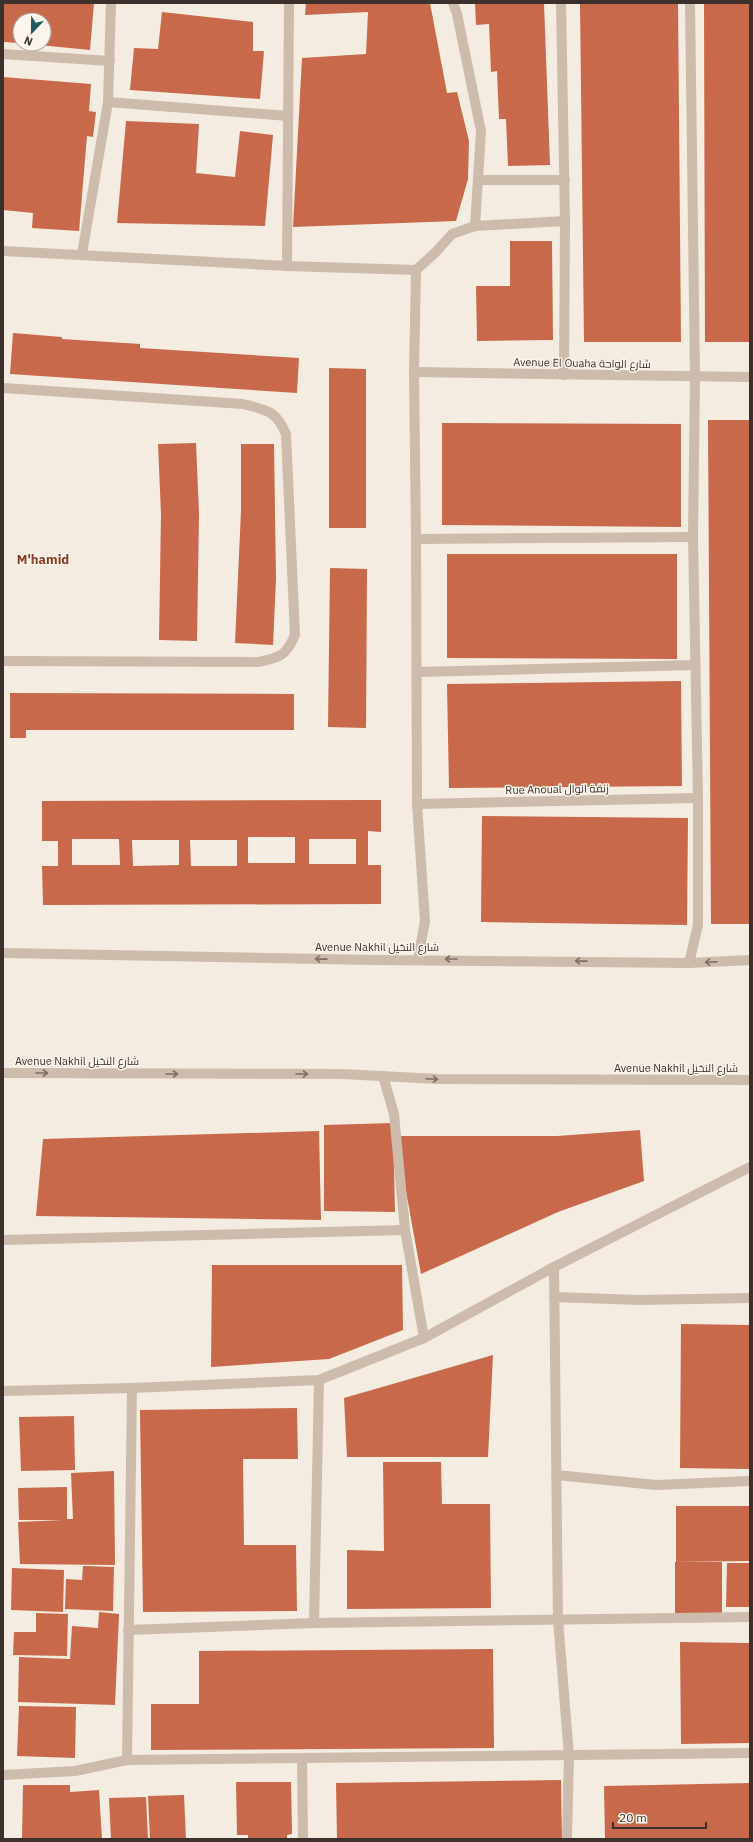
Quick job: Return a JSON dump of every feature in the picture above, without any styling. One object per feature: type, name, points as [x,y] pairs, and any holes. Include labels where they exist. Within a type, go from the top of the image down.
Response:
[{"type":"street","points":[[82,254],[108,102],[111,3]]},
{"type":"street","points":[[287,266],[289,3]]},
{"type":"street","points":[[453,3],[457,14],[480,131],[475,226]]},
{"type":"street","points":[[561,3],[565,221],[564,375]]},
{"type":"street","points":[[689,963],[698,925],[698,798],[693,537],[695,377],[690,3]]},
{"type":"street","points":[[3,54],[110,61]]},
{"type":"street","points":[[108,102],[288,116]]},
{"type":"street","points":[[478,180],[564,180]]},
{"type":"street","points":[[3,250],[287,266],[416,270],[436,252],[452,234],[475,226],[565,221]]},
{"type":"street","points":[[416,270],[414,372],[417,804],[425,921],[418,959]]},
{"type":"street","name":"Avenue El Ouaha شارع الواحة","points":[[414,372],[750,377]]},
{"type":"street","points":[[3,388],[243,404],[267,410],[280,420],[286,434],[295,635],[289,649],[277,657],[259,662],[3,661]]},
{"type":"street","points":[[416,539],[693,537]]},
{"type":"street","points":[[417,672],[695,665]]},
{"type":"street","name":"Rue Anoual زنقة انوال","points":[[417,804],[698,798]]},
{"type":"street","name":"Avenue Nakhil شارع النخيل","points":[[3,953],[689,963],[750,960]]},
{"type":"street","name":"Avenue Nakhil شارع النخيل","points":[[3,1073],[383,1076],[438,1079],[750,1080]]},
{"type":"street","points":[[383,1076],[394,1114],[405,1230],[424,1338]]},
{"type":"street","points":[[3,1391],[132,1388],[319,1380],[424,1338],[554,1267],[750,1167]]},
{"type":"street","points":[[3,1240],[405,1230]]},
{"type":"street","points":[[554,1267],[558,1620],[569,1755],[567,1839]]},
{"type":"street","points":[[554,1297],[639,1300],[750,1298]]},
{"type":"street","points":[[314,1623],[319,1380]]},
{"type":"street","points":[[127,1760],[132,1388]]},
{"type":"street","points":[[556,1475],[656,1485],[750,1481]]},
{"type":"street","points":[[128,1630],[314,1623],[750,1617]]},
{"type":"street","points":[[3,1775],[75,1771],[127,1760],[750,1753]]},
{"type":"street","points":[[302,1758],[303,1839]]},
{"type":"building","points":[[3,3],[94,3],[90,50],[52,46],[52,12],[12,12],[12,43],[3,42]]},
{"type":"building","points":[[306,3],[430,3],[447,93],[457,92],[469,141],[468,179],[456,221],[293,227],[302,58],[366,54],[368,12],[305,15]]},
{"type":"building","points":[[475,3],[544,3],[550,165],[508,166],[506,119],[499,119],[497,71],[491,72],[489,24],[476,25]]},
{"type":"building","points":[[580,3],[678,3],[681,342],[584,342]]},
{"type":"building","points":[[704,3],[750,3],[750,342],[705,342]]},
{"type":"building","points":[[162,12],[253,22],[253,51],[264,51],[260,99],[130,90],[134,48],[158,49]]},
{"type":"building","points":[[3,77],[91,84],[89,111],[96,112],[93,137],[87,136],[79,231],[32,228],[33,213],[3,210]]},
{"type":"building","points":[[126,121],[199,124],[196,173],[235,177],[240,131],[273,135],[265,226],[117,223]]},
{"type":"building","points":[[510,241],[552,241],[553,340],[477,341],[476,286],[510,286]]},
{"type":"building","points":[[13,333],[62,337],[62,339],[140,344],[140,348],[299,358],[297,393],[10,374]]},
{"type":"building","points":[[329,368],[366,369],[366,528],[329,528]]},
{"type":"building","points":[[708,420],[750,420],[750,924],[711,924]]},
{"type":"building","points":[[442,423],[681,424],[681,527],[442,525]]},
{"type":"building","points":[[196,443],[199,513],[197,641],[159,640],[161,514],[158,444]]},
{"type":"building","points":[[241,444],[274,444],[276,579],[273,645],[235,643],[241,511]]},
{"type":"building","points":[[447,554],[677,554],[677,659],[447,658]]},
{"type":"building","points":[[330,568],[367,569],[366,728],[328,727]]},
{"type":"building","points":[[681,681],[682,786],[449,788],[447,684]]},
{"type":"building","points":[[10,693],[294,694],[294,730],[26,730],[26,738],[10,738]]},
{"type":"building","points":[[381,800],[381,832],[368,831],[368,865],[381,865],[381,904],[43,905],[42,866],[58,866],[58,841],[42,841],[42,801]],"holes":[[[248,837],[295,837],[295,863],[248,863]],[[72,839],[119,839],[120,865],[72,865]],[[309,839],[356,839],[356,864],[309,864]],[[132,840],[179,840],[179,865],[133,866]],[[190,840],[237,840],[237,866],[191,866]]]},
{"type":"building","points":[[482,816],[688,818],[687,925],[481,922]]},
{"type":"building","points":[[393,1123],[395,1212],[324,1211],[324,1125]]},
{"type":"building","points":[[640,1130],[644,1181],[558,1212],[421,1274],[396,1136],[557,1136]]},
{"type":"building","points":[[319,1131],[321,1220],[36,1216],[43,1139]]},
{"type":"building","points":[[212,1265],[402,1265],[403,1330],[329,1359],[211,1367]]},
{"type":"building","points":[[681,1324],[750,1325],[750,1469],[680,1468]]},
{"type":"building","points":[[493,1355],[488,1457],[347,1457],[344,1398]]},
{"type":"building","points":[[297,1408],[298,1459],[243,1459],[244,1545],[296,1545],[297,1611],[143,1612],[140,1410]]},
{"type":"building","points":[[74,1416],[75,1470],[21,1471],[19,1417]]},
{"type":"building","points":[[383,1462],[441,1462],[442,1504],[490,1504],[491,1608],[347,1609],[347,1550],[384,1551]]},
{"type":"building","points":[[114,1471],[115,1565],[20,1564],[18,1522],[63,1520],[19,1520],[18,1488],[67,1487],[67,1519],[73,1519],[71,1473]]},
{"type":"building","points":[[676,1506],[750,1506],[750,1561],[676,1562]]},
{"type":"building","points":[[675,1562],[722,1562],[722,1617],[675,1618]]},
{"type":"building","points":[[727,1563],[750,1563],[750,1607],[726,1607]]},
{"type":"building","points":[[83,1566],[114,1567],[113,1611],[65,1609],[66,1579],[82,1580]]},
{"type":"building","points":[[12,1568],[64,1570],[63,1612],[11,1610]]},
{"type":"building","points":[[99,1612],[119,1614],[115,1705],[18,1702],[19,1657],[70,1659],[72,1626],[98,1628]]},
{"type":"building","points":[[36,1613],[68,1614],[67,1656],[13,1655],[14,1632],[36,1632]]},
{"type":"building","points":[[680,1642],[750,1643],[750,1743],[681,1744]]},
{"type":"building","points":[[493,1649],[494,1748],[151,1750],[151,1704],[199,1704],[199,1651]]},
{"type":"building","points":[[19,1706],[76,1707],[75,1758],[17,1756]]},
{"type":"building","points":[[561,1780],[562,1839],[337,1839],[336,1783]]},
{"type":"building","points":[[236,1782],[291,1782],[292,1834],[287,1835],[287,1839],[248,1839],[248,1835],[237,1835]]},
{"type":"building","points":[[750,1783],[750,1839],[605,1839],[604,1786]]},
{"type":"building","points":[[23,1785],[70,1785],[70,1792],[99,1790],[102,1839],[22,1839]]},
{"type":"building","points":[[184,1795],[186,1839],[150,1839],[148,1796]]},
{"type":"building","points":[[146,1797],[148,1839],[111,1839],[109,1798]]},
{"type":"district","name":"M'hamid","points":[[43,559]]}]
